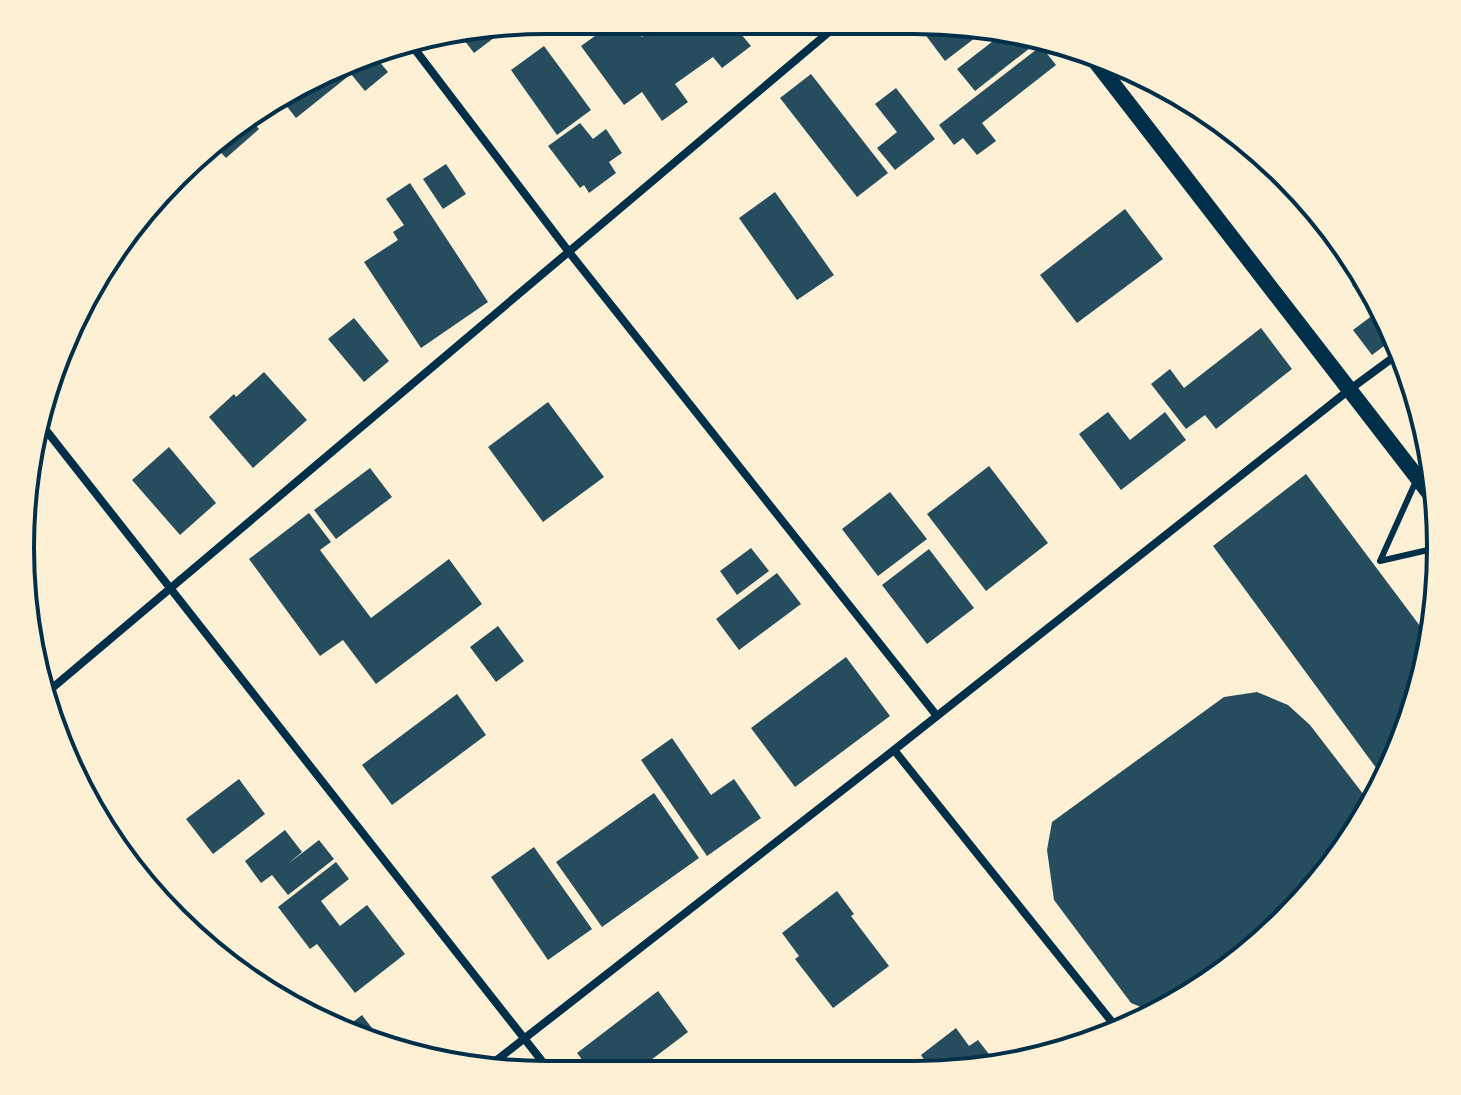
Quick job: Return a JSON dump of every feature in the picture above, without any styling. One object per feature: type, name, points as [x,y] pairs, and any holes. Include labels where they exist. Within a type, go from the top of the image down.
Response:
[{"type":"main road","points":[[1102,70],[1424,486]]},
{"type":"street","points":[[53,687],[827,34]]},
{"type":"street","points":[[416,51],[569,252],[937,716]]},
{"type":"street","points":[[499,1059],[1391,359]]},
{"type":"street","points":[[47,432],[542,1061]]},
{"type":"street","points":[[894,750],[1111,1021]]},
{"type":"lane","points":[[1417,478],[1380,561],[1427,550]]},
{"type":"building","points":[[598,34],[640,34],[642,37],[646,34],[741,34],[751,46],[722,68],[713,57],[675,84],[688,102],[662,121],[642,92],[624,105],[581,46]]},
{"type":"building","points":[[925,34],[976,38],[945,61]]},
{"type":"building","points":[[496,37],[474,53],[465,41]]},
{"type":"building","points":[[994,40],[1030,48],[975,91],[957,69]]},
{"type":"building","points":[[544,46],[591,110],[557,135],[511,70]]},
{"type":"building","points":[[1037,49],[1045,51],[1056,65],[982,123],[996,141],[977,155],[963,138],[954,145],[939,125]]},
{"type":"building","points":[[380,62],[388,72],[365,91],[351,74],[296,118],[286,106],[320,87]]},
{"type":"building","points":[[811,74],[888,173],[857,197],[780,98]]},
{"type":"building","points":[[896,88],[935,139],[895,170],[877,148],[897,132],[875,104]]},
{"type":"building","points":[[580,123],[593,139],[606,129],[622,153],[609,162],[616,173],[589,193],[584,185],[580,188],[548,146]]},
{"type":"building","points":[[256,125],[259,129],[226,158],[220,152]]},
{"type":"building","points":[[446,164],[466,194],[443,209],[423,179]]},
{"type":"building","points":[[410,183],[488,302],[421,348],[364,262],[398,240],[393,232],[404,225],[386,199]]},
{"type":"building","points":[[775,192],[834,275],[797,300],[739,218]]},
{"type":"building","points":[[1125,209],[1163,259],[1077,323],[1040,275]]},
{"type":"building","points":[[1372,316],[1385,345],[1372,355],[1353,330]]},
{"type":"building","points":[[354,318],[389,361],[364,382],[328,339]]},
{"type":"building","points":[[1261,328],[1292,369],[1216,429],[1205,415],[1186,429],[1151,384],[1170,369],[1184,388]]},
{"type":"building","points":[[264,372],[307,420],[253,468],[209,417]]},
{"type":"building","points":[[548,402],[604,477],[543,522],[488,447]]},
{"type":"building","points":[[1108,412],[1130,440],[1165,412],[1186,440],[1121,490],[1079,434]]},
{"type":"building","points":[[169,447],[216,503],[180,535],[132,480]]},
{"type":"building","points":[[989,466],[1048,543],[986,591],[927,514]]},
{"type":"building","points":[[370,468],[392,497],[336,539],[314,510]]},
{"type":"building","points":[[1306,474],[1421,627],[1400,713],[1377,769],[1213,546]]},
{"type":"building","points":[[890,492],[927,539],[878,576],[842,529]]},
{"type":"building","points":[[309,513],[331,542],[320,550],[371,618],[449,559],[482,604],[376,684],[343,640],[320,656],[249,559]]},
{"type":"building","points":[[751,548],[769,571],[737,595],[720,571]]},
{"type":"building","points":[[929,549],[974,608],[927,644],[882,585]]},
{"type":"building","points":[[777,573],[801,604],[739,650],[716,619]]},
{"type":"building","points":[[498,626],[524,661],[496,682],[470,647]]},
{"type":"building","points":[[846,657],[890,716],[795,787],[751,728]]},
{"type":"building","points":[[1257,692],[1288,705],[1310,725],[1363,794],[1321,860],[1277,911],[1226,955],[1142,1007],[1131,1003],[1054,900],[1047,850],[1052,822],[1224,697]]},
{"type":"building","points":[[457,694],[486,735],[392,805],[362,765]]},
{"type":"building","points":[[672,738],[711,795],[734,779],[761,818],[707,856],[641,760]]},
{"type":"building","points":[[239,779],[265,814],[213,854],[186,819]]},
{"type":"building","points":[[654,793],[699,858],[602,927],[556,862]]},
{"type":"building","points":[[285,830],[302,852],[288,864],[319,840],[334,859],[288,895],[272,875],[261,883],[245,861]]},
{"type":"building","points":[[534,847],[592,929],[548,960],[491,877]]},
{"type":"building","points":[[336,862],[349,879],[321,901],[340,926],[367,905],[405,954],[355,993],[317,944],[310,949],[278,907]]},
{"type":"building","points":[[837,891],[854,914],[851,916],[889,966],[833,1008],[795,959],[799,956],[782,933]]},
{"type":"building","points":[[658,991],[688,1032],[650,1061],[583,1061],[577,1053]]},
{"type":"building","points":[[362,1015],[374,1031],[352,1023]]},
{"type":"building","points":[[956,1028],[969,1046],[978,1040],[990,1055],[925,1061],[921,1055]]}]
